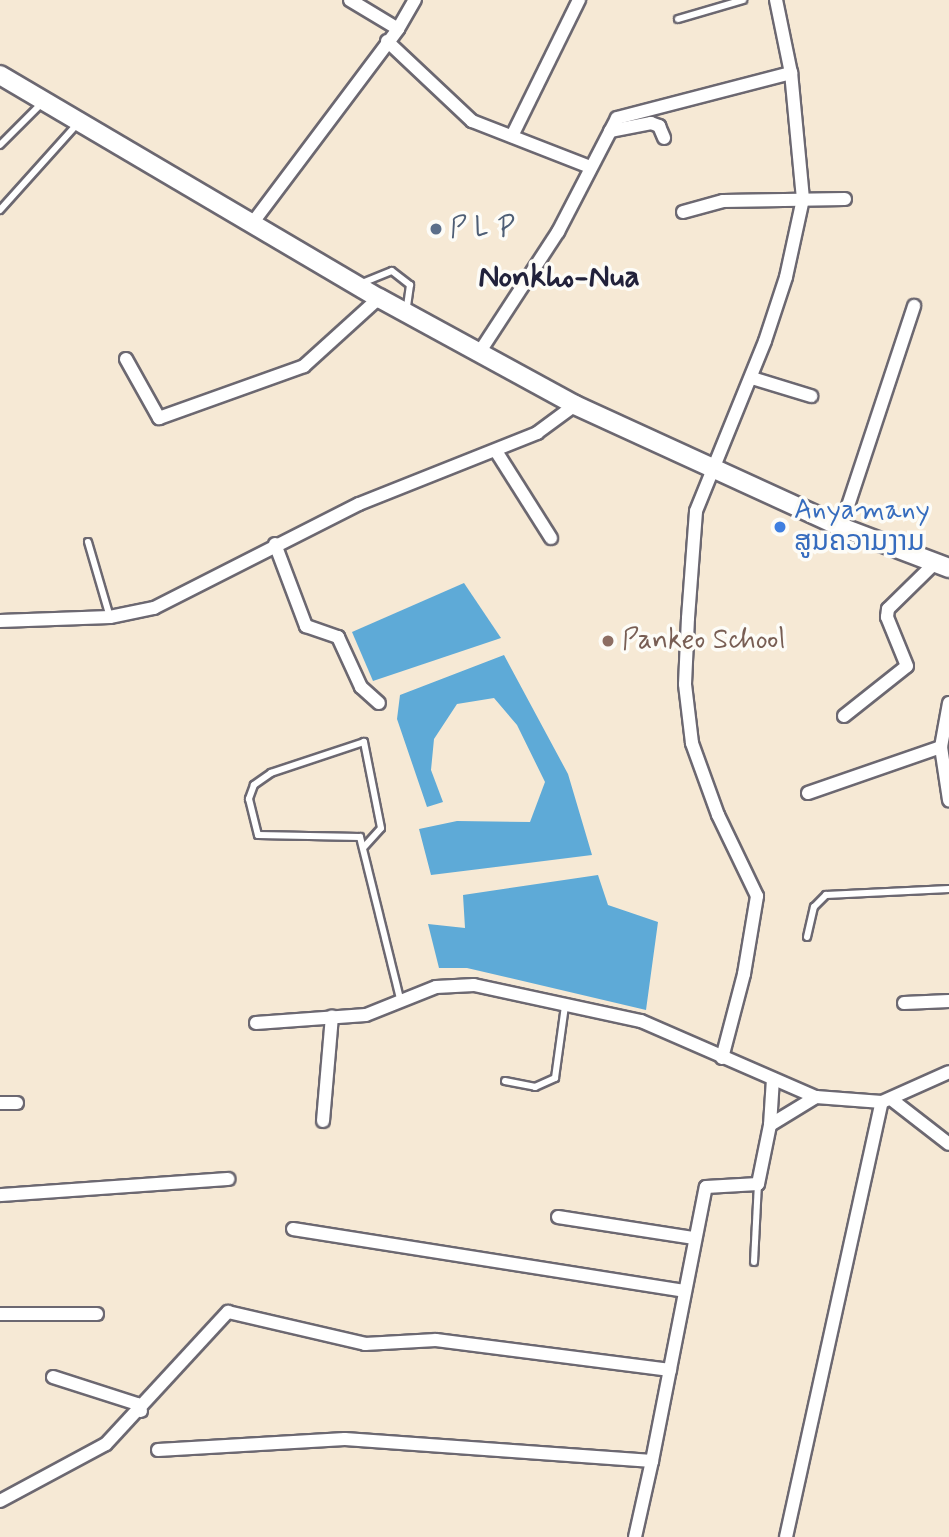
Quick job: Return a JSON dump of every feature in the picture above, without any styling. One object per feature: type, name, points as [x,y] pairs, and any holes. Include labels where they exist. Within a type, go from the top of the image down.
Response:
[{"type":"main road","points":[[0,75],[254,220],[405,313],[575,405],[841,527],[942,566]]},
{"type":"street","points":[[350,0],[398,29]]},
{"type":"street","points":[[254,220],[398,29],[415,0]]},
{"type":"street","points":[[512,136],[579,0]]},
{"type":"street","points":[[722,1058],[744,974],[757,896],[718,815],[692,743],[685,684],[696,511],[710,468],[752,378],[786,277],[803,199],[791,73],[776,0]]},
{"type":"street","points":[[387,41],[472,121],[590,167]]},
{"type":"street","points":[[479,353],[558,232],[610,131],[623,116],[791,73]]},
{"type":"street","points":[[610,131],[651,123],[659,127],[664,138]]},
{"type":"street","points":[[683,212],[723,201],[845,199]]},
{"type":"street","points":[[126,359],[159,418],[304,366],[379,298]]},
{"type":"street","points":[[841,527],[914,306]]},
{"type":"street","points":[[752,378],[811,396]]},
{"type":"street","points":[[0,621],[110,617],[154,608],[275,544],[359,504],[537,433],[575,405]]},
{"type":"street","points":[[496,451],[551,538]]},
{"type":"street","points":[[275,544],[306,626],[338,637],[361,687],[379,703]]},
{"type":"street","points":[[844,716],[907,666],[888,609],[942,566]]},
{"type":"street","points":[[949,703],[941,747],[949,800]]},
{"type":"street","points":[[808,793],[941,747]]},
{"type":"street","points":[[257,1023],[366,1015],[400,999],[436,987],[474,985],[641,1021],[816,1097],[887,1101],[949,1072]]},
{"type":"street","points":[[904,1003],[949,1001]]},
{"type":"street","points":[[323,1121],[332,1016]]},
{"type":"street","points":[[635,1537],[706,1187],[758,1184],[770,1125],[773,1079]]},
{"type":"street","points":[[770,1125],[816,1097]]},
{"type":"street","points":[[887,1101],[949,1144]]},
{"type":"street","points":[[786,1537],[887,1101]]},
{"type":"street","points":[[0,1104],[17,1103]]},
{"type":"street","points":[[0,1195],[229,1179]]},
{"type":"street","points":[[558,1217],[694,1238]]},
{"type":"street","points":[[293,1229],[684,1291]]},
{"type":"street","points":[[0,1501],[106,1444],[141,1411],[228,1312],[365,1344],[436,1340],[670,1370]]},
{"type":"street","points":[[0,1314],[97,1314]]},
{"type":"street","points":[[53,1377],[137,1404],[141,1411]]},
{"type":"street","points":[[158,1450],[345,1438],[652,1461]]},
{"type":"lane","points":[[678,19],[743,0]]},
{"type":"lane","points":[[0,145],[45,100]]},
{"type":"lane","points":[[0,210],[80,121]]},
{"type":"lane","points":[[358,286],[392,271],[410,285],[405,313]]},
{"type":"lane","points":[[88,542],[110,617]]},
{"type":"lane","points":[[363,847],[381,828],[365,742],[271,773],[254,785],[249,799],[258,835],[347,834],[360,838],[400,999]]},
{"type":"lane","points":[[807,937],[814,907],[826,895],[949,889]]},
{"type":"lane","points":[[505,1081],[535,1087],[555,1078],[566,1004]]},
{"type":"lane","points":[[754,1262],[758,1184]]},
{"type":"water","points":[[464,583],[501,638],[373,681],[352,632]]},
{"type":"water","points":[[504,655],[568,774],[592,855],[431,875],[419,829],[457,821],[530,822],[545,782],[517,725],[494,698],[457,704],[434,739],[431,770],[443,802],[427,807],[397,719],[400,695]]},
{"type":"water","points":[[598,875],[608,905],[658,922],[646,1010],[467,968],[439,968],[428,924],[465,928],[463,895]]},
{"type":"place","name":"P L P","points":[[436,229]]},
{"type":"place","name":"Anyamany ສູນຄວາມງາມ","points":[[780,527]]},
{"type":"place","name":"Pankeo School","points":[[608,641]]},
{"type":"district","name":"Nonkho-Nua","points":[[559,277]]}]
